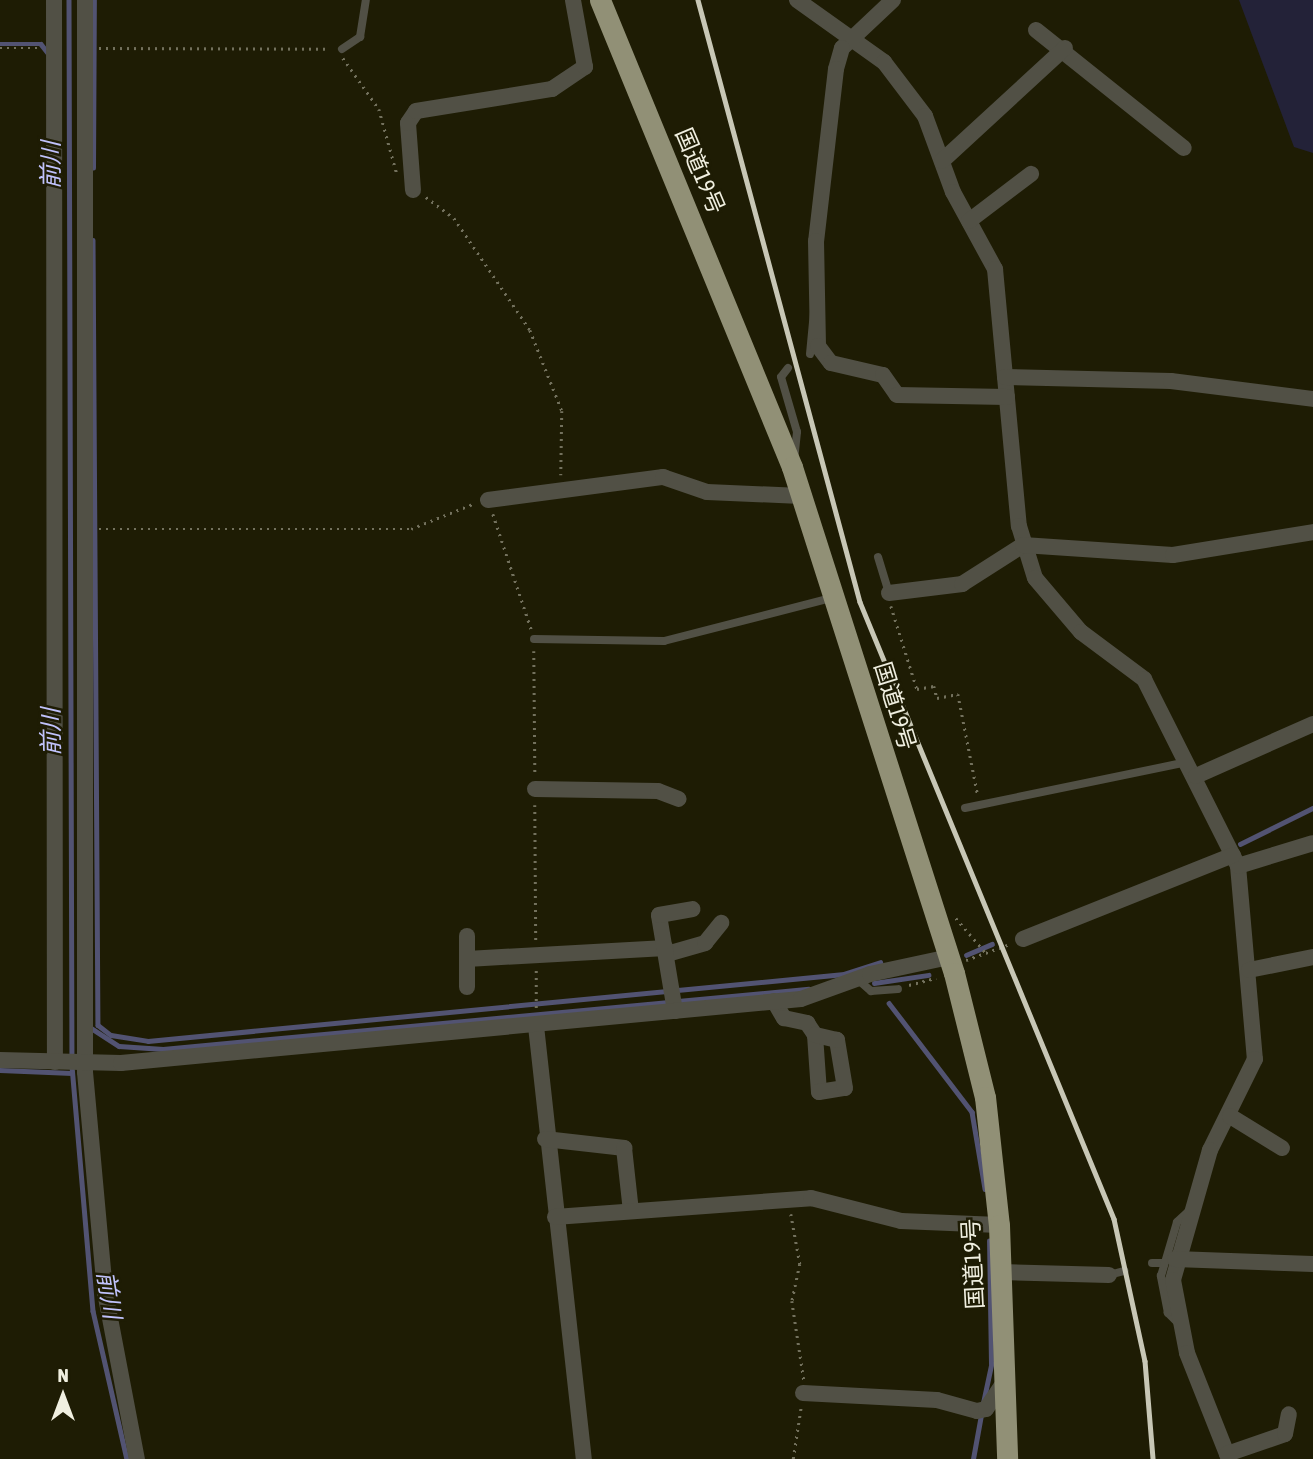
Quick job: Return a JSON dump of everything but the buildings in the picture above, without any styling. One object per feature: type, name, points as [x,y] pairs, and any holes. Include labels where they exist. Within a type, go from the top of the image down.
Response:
[{"type":"highway","name":"国道19号","points":[[600,0],[792,467],[956,959],[985,1097],[999,1225],[1007,1459]]},
{"type":"street","points":[[54,0],[70,1063],[105,1292],[137,1459]]},
{"type":"street","points":[[70,1063],[86,1031],[83,529],[85,0]]},
{"type":"street","points":[[413,190],[408,123],[416,111],[552,89],[585,67],[573,0]]},
{"type":"street","points":[[797,0],[853,40],[914,95],[942,161],[995,269],[1023,545],[1035,578],[1065,617],[1144,679],[1236,860],[1249,970],[1255,1059],[1230,1116],[1210,1150],[1169,1261],[1180,1325],[1228,1457],[1284,1434],[1289,1414]]},
{"type":"street","points":[[893,0],[842,48],[836,69],[814,312],[821,354],[831,363],[883,375],[897,395],[1007,397]]},
{"type":"street","points":[[1036,30],[1065,48],[1184,148]]},
{"type":"street","points":[[54,48],[86,48]]},
{"type":"street","points":[[942,161],[963,148],[1065,48]]},
{"type":"street","points":[[970,221],[1031,174]]},
{"type":"street","points":[[1006,377],[1171,381],[1313,399]]},
{"type":"street","points":[[488,500],[559,496],[669,478],[707,492],[801,496]]},
{"type":"street","points":[[889,593],[962,584],[1023,545],[1173,555],[1313,532]]},
{"type":"street","points":[[1192,769],[1313,724]]},
{"type":"street","points":[[535,789],[658,791],[680,799]]},
{"type":"street","points":[[1031,939],[1236,860],[1313,843]]},
{"type":"street","points":[[675,1011],[673,985],[659,915],[692,909]]},
{"type":"street","points":[[467,959],[536,960],[667,951],[705,943],[721,923]]},
{"type":"street","points":[[467,936],[467,987]]},
{"type":"street","points":[[1249,970],[1313,957]]},
{"type":"street","points":[[0,1060],[70,1063],[536,1026],[774,1001],[856,978],[956,959]]},
{"type":"street","points":[[774,1001],[784,1018],[807,1023],[815,1035]]},
{"type":"street","points":[[536,1026],[545,1139],[584,1459]]},
{"type":"street","points":[[1230,1116],[1282,1148]]},
{"type":"street","points":[[545,1139],[624,1149],[631,1212]]},
{"type":"street","points":[[555,1217],[811,1198],[901,1221],[999,1225]]},
{"type":"street","points":[[1169,1261],[1313,1264]]},
{"type":"street","points":[[1001,1272],[1117,1273]]},
{"type":"street","points":[[803,1393],[937,1400],[977,1410],[986,1409],[1004,1382]]},
{"type":"lane","points":[[342,49],[360,37],[366,0]]},
{"type":"lane","points":[[810,354],[814,312]]},
{"type":"lane","points":[[788,368],[781,377],[797,432],[792,467]]},
{"type":"lane","points":[[878,557],[889,593]]},
{"type":"lane","points":[[534,639],[664,641],[834,598]]},
{"type":"lane","points":[[965,808],[1192,769]]},
{"type":"lane","points":[[856,978],[871,991],[898,989]]},
{"type":"lane","points":[[1152,1263],[1169,1261]]},
{"type":"path","points":[[0,48],[54,48]]},
{"type":"path","points":[[86,48],[342,49],[379,109],[394,168],[413,190],[454,218],[530,330],[562,411],[559,496]]},
{"type":"path","points":[[83,529],[411,529],[488,500],[534,639],[536,1026]]},
{"type":"path","points":[[889,593],[917,689],[934,686],[937,698],[958,694],[980,804]]},
{"type":"path","points":[[948,913],[984,952]]},
{"type":"path","points":[[956,959],[1031,939]]},
{"type":"path","points":[[898,989],[940,977]]},
{"type":"path","points":[[789,1201],[800,1264],[792,1301],[804,1364],[803,1393],[793,1459]]},
{"type":"shaded area","points":[[1239,0],[1313,0],[1313,153],[1294,147]]},
{"type":"waterway","name":"前川","points":[[69,0],[72,1057]]},
{"type":"waterway","points":[[93,168],[94,0]]},
{"type":"waterway","points":[[0,44],[41,44],[48,53]]},
{"type":"waterway","points":[[93,240],[98,1025],[111,1035],[148,1041],[844,974],[880,962]]},
{"type":"waterway","points":[[1240,844],[1313,808]]},
{"type":"waterway","points":[[966,955],[992,944]]},
{"type":"waterway","points":[[874,983],[928,975]]},
{"type":"waterway","points":[[678,1001],[808,989]]},
{"type":"waterway","points":[[91,1028],[119,1046],[163,1049],[669,1002]]},
{"type":"waterway","points":[[889,1003],[972,1112],[985,1189]]},
{"type":"waterway","name":"前川","points":[[72,1066],[93,1311],[127,1459]]},
{"type":"waterway","points":[[0,1070],[72,1073]]},
{"type":"waterway","points":[[983,1403],[991,1364],[989,1241]]},
{"type":"waterway","points":[[973,1459],[981,1415]]},
{"type":"railway","points":[[698,0],[860,602],[1114,1219],[1145,1361],[1153,1459]]}]
